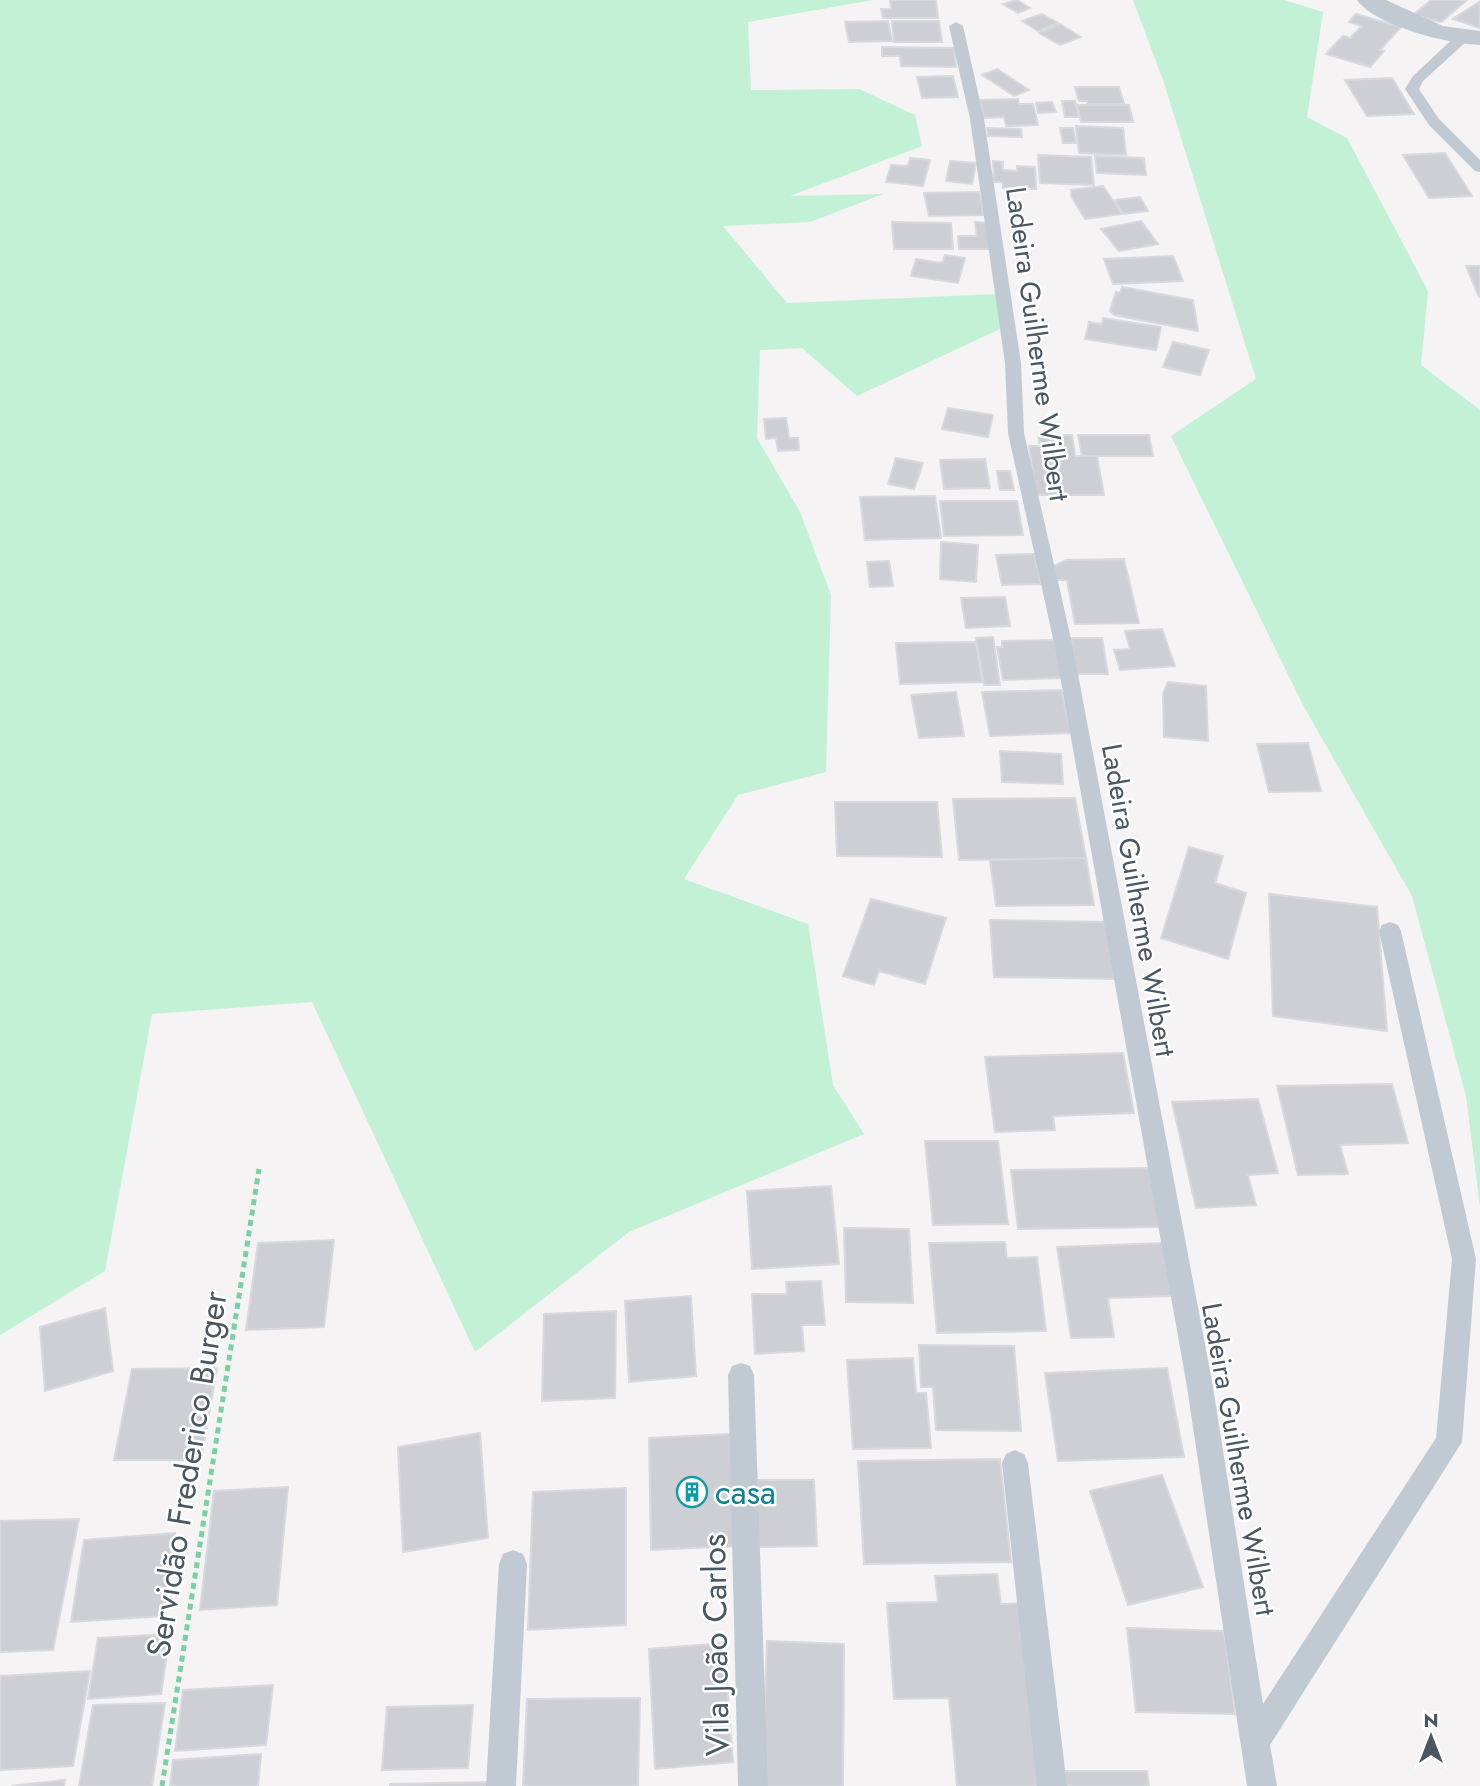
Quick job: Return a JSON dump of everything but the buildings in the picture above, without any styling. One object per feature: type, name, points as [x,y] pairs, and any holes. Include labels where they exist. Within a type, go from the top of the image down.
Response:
[{"type":"street","points":[[1369,0],[1430,32],[1471,38]]},
{"type":"lane","name":"Ladeira Guilherme Wilbert","points":[[956,26],[977,119],[1013,363],[1016,433],[1063,643],[1199,1381],[1257,1739],[1262,1786]]},
{"type":"lane","points":[[1471,38],[1418,79],[1412,89],[1422,109],[1446,137],[1480,168]]},
{"type":"lane","points":[[1257,1739],[1449,1442],[1464,1259],[1390,931]]},
{"type":"lane","name":"Vila João Carlos","points":[[741,1375],[753,1786]]},
{"type":"lane","points":[[1014,1463],[1052,1786]]},
{"type":"lane","points":[[500,1786],[513,1564]]},
{"type":"path","name":"Servidão Frederico Burger","points":[[162,1786],[259,1169]]},
{"type":"green space","points":[[0,0],[873,0],[748,22],[751,90],[859,89],[915,115],[922,146],[790,196],[883,194],[810,222],[723,226],[787,303],[999,294],[1002,328],[857,396],[802,348],[760,350],[757,438],[800,512],[831,595],[826,772],[738,795],[684,879],[808,924],[833,1085],[864,1134],[629,1232],[475,1352],[312,1002],[152,1014],[105,1271],[0,1335]]},
{"type":"green space","points":[[1133,0],[1284,0],[1323,12],[1307,117],[1347,138],[1428,291],[1421,365],[1480,410],[1480,1207],[1466,1096],[1412,896],[1303,705],[1171,436],[1256,379],[1164,83]]},
{"type":"place","name":"casa","points":[[692,1492]]}]
